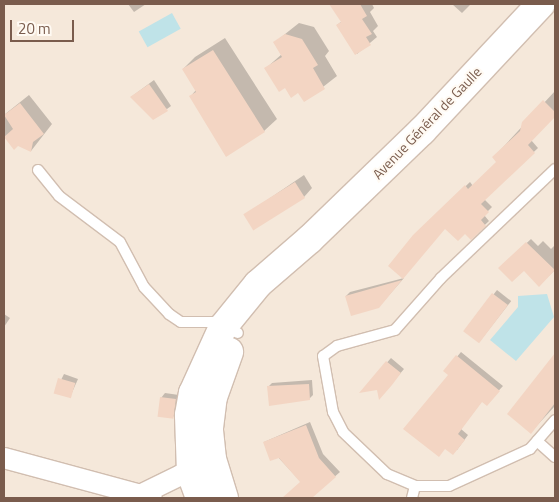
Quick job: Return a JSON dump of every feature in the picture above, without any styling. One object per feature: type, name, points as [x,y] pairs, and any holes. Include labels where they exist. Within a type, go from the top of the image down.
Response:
[{"type":"main road","name":"Avenue Général de Gaulle","points":[[214,494],[191,473],[188,440],[193,393],[230,330],[310,239],[422,131],[541,4]]},
{"type":"main road","name":"Avenue Général de Gaulle","points":[[214,494],[209,428],[213,397],[223,366],[230,330]]},
{"type":"street","points":[[4,458],[146,496],[191,473]]},
{"type":"lane","points":[[555,169],[441,278],[395,330],[337,346],[323,356],[333,412],[343,432],[387,474],[415,486],[449,486],[530,449],[555,420]]},
{"type":"lane","points":[[38,170],[59,196],[120,242],[144,287],[169,314],[181,322],[212,322],[230,330]]},
{"type":"lane","points":[[537,441],[555,457]]},
{"type":"lane","points":[[412,498],[415,486]]},
{"type":"shaded area","points":[[4,4],[555,4],[555,498],[4,498]]},
{"type":"water","points":[[172,13],[181,29],[147,47],[139,31]]},
{"type":"water","points":[[547,294],[554,317],[516,361],[490,340],[518,307],[518,296]]},
{"type":"building","points":[[329,4],[360,4],[367,16],[362,19],[372,34],[366,37],[371,45],[355,55],[336,25],[341,22]]},
{"type":"building","points":[[285,34],[302,39],[318,65],[313,68],[325,89],[304,102],[298,93],[291,98],[285,88],[279,92],[264,68],[282,57],[273,42]]},
{"type":"building","points":[[213,50],[265,132],[226,157],[189,96],[196,92],[182,69]]},
{"type":"building","points":[[149,84],[168,111],[153,120],[130,97]]},
{"type":"building","points":[[543,100],[555,112],[555,117],[528,145],[535,153],[481,204],[489,212],[481,220],[486,226],[471,240],[465,234],[458,241],[445,229],[403,279],[388,266],[413,235],[465,185],[468,189],[496,162],[492,157],[520,131],[522,122]]},
{"type":"building","points":[[20,103],[44,134],[33,142],[31,152],[18,146],[14,150],[4,137],[13,129],[4,115]]},
{"type":"building","points":[[295,182],[305,198],[253,230],[243,214]]},
{"type":"building","points":[[526,242],[555,270],[539,287],[524,271],[512,282],[498,268]]},
{"type":"building","points":[[402,280],[379,308],[351,316],[345,296]]},
{"type":"building","points":[[492,293],[508,305],[479,343],[463,331]]},
{"type":"building","points":[[555,353],[555,403],[531,434],[507,414]]},
{"type":"building","points":[[456,355],[500,391],[487,406],[482,402],[458,434],[465,440],[453,455],[445,449],[439,457],[403,429],[448,375],[443,371]]},
{"type":"building","points":[[386,361],[401,373],[392,385],[379,400],[377,390],[359,393]]},
{"type":"building","points":[[58,378],[75,383],[71,398],[54,393]]},
{"type":"building","points":[[309,384],[310,400],[269,406],[267,386]]},
{"type":"building","points":[[160,397],[176,399],[173,419],[158,417]]},
{"type":"building","points":[[306,425],[319,458],[336,477],[312,498],[282,498],[300,482],[279,458],[270,461],[263,442]]}]
